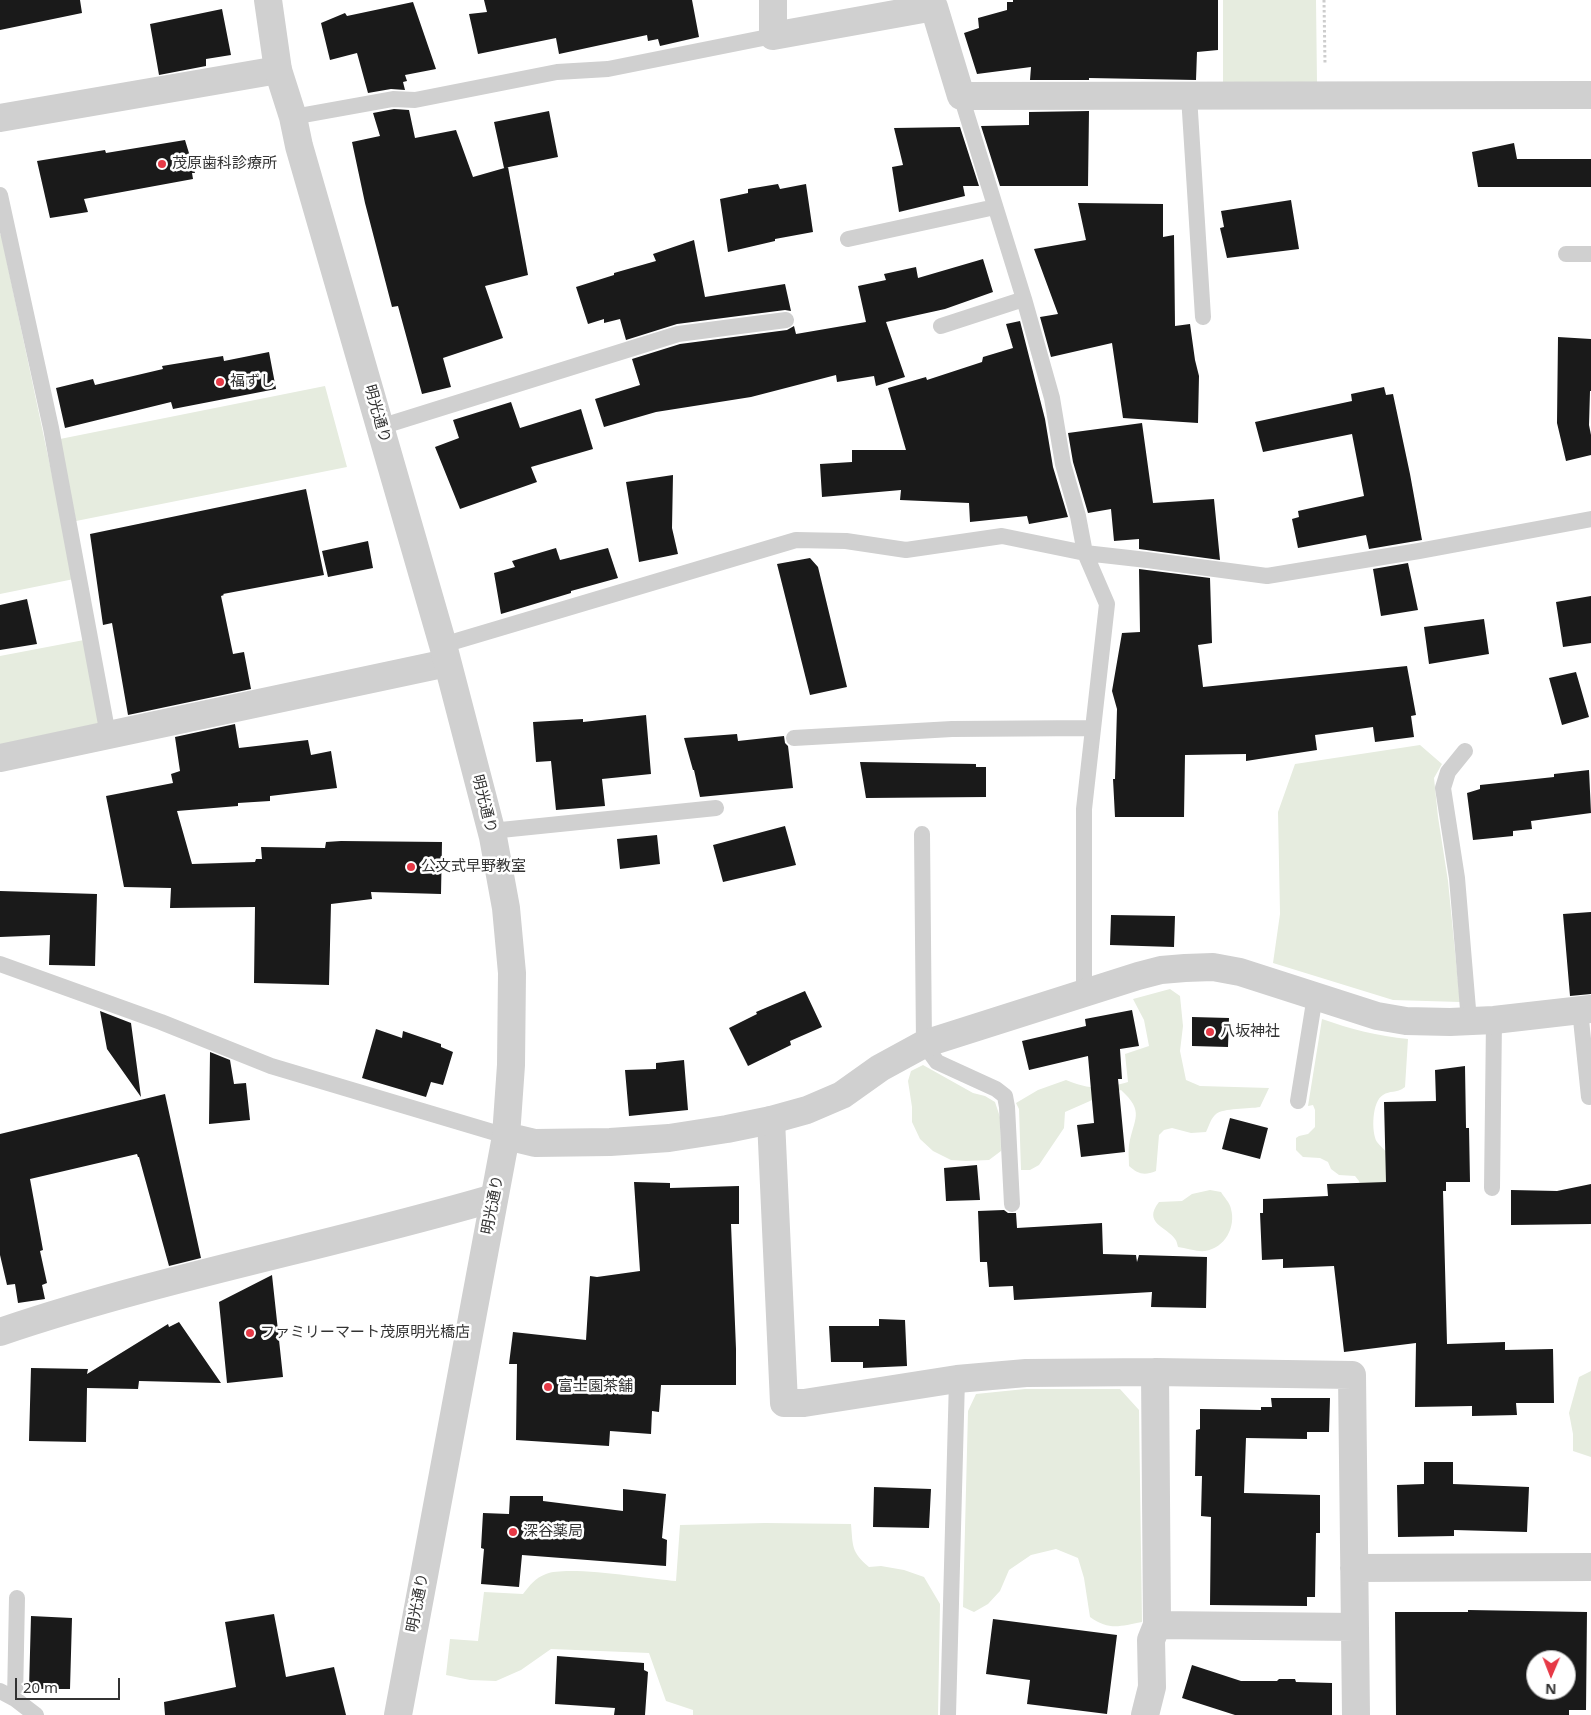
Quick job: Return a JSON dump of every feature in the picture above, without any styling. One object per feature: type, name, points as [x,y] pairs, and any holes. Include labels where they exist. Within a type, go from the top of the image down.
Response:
[{"type":"street","name":"明光通り","points":[[268,0],[278,70],[445,654],[491,831],[506,908],[512,973],[511,1065],[506,1136],[398,1715]]},
{"type":"street","points":[[773,0],[772,36],[934,7],[962,96],[1591,95]]},
{"type":"street","points":[[0,118],[278,70]]},
{"type":"street","points":[[0,758],[108,735],[445,654]]},
{"type":"street","points":[[506,1136],[535,1143],[669,1138],[771,1120],[808,1110],[842,1095],[880,1068],[924,1044],[1161,970],[1213,967],[1240,972],[1356,1010],[1406,1021],[1481,1021],[1586,1009]]},
{"type":"street","points":[[771,1120],[784,1404],[804,1403],[957,1379],[1026,1373],[1155,1372],[1352,1375],[1356,1715]]},
{"type":"street","points":[[0,1332],[40,1318],[156,1286],[494,1198]]},
{"type":"street","points":[[1145,1715],[1152,1687],[1151,1640],[1157,1625],[1155,1372]]},
{"type":"street","points":[[1354,1568],[1591,1567]]},
{"type":"street","points":[[1157,1625],[1355,1627]]},
{"type":"lane","points":[[293,117],[393,98],[415,100],[557,72],[608,69],[772,36]]},
{"type":"lane","points":[[962,96],[1052,398],[1063,464],[1078,516],[1085,553],[1106,604],[1084,809],[1084,993]]},
{"type":"lane","points":[[1190,96],[1203,317]]},
{"type":"lane","points":[[0,195],[51,428],[108,735]]},
{"type":"lane","points":[[848,239],[995,207]]},
{"type":"lane","points":[[1566,254],[1591,254]]},
{"type":"lane","points":[[941,326],[1024,299]]},
{"type":"lane","points":[[380,427],[678,334],[786,320]]},
{"type":"lane","points":[[445,654],[796,540],[846,540],[906,550],[1002,536],[1085,553],[1267,576],[1419,551],[1591,519]]},
{"type":"lane","points":[[794,738],[952,729],[1092,728]]},
{"type":"lane","points":[[1465,751],[1448,772],[1443,788],[1481,1021],[1492,1188]]},
{"type":"lane","points":[[491,831],[716,808]]},
{"type":"lane","points":[[922,834],[924,1044],[937,1062],[996,1089],[1005,1096],[1008,1107],[1012,1204]]},
{"type":"lane","points":[[0,964],[161,1022],[271,1066],[506,1136]]},
{"type":"lane","points":[[1298,1101],[1315,996]]},
{"type":"lane","points":[[1586,1009],[1589,1097]]},
{"type":"lane","points":[[948,1715],[957,1379]]},
{"type":"lane","points":[[15,1699],[17,1598]]},
{"type":"lane","points":[[0,1691],[15,1699],[36,1715]]},
{"type":"path","points":[[1324,0],[1325,96]]},
{"type":"shaded area","points":[[1223,0],[1316,0],[1317,83],[1223,83]]},
{"type":"shaded area","points":[[0,235],[74,579],[0,594]]},
{"type":"shaded area","points":[[325,386],[347,467],[76,521],[60,439]]},
{"type":"shaded area","points":[[84,640],[101,726],[0,748],[0,656]]},
{"type":"shaded area","points":[[1420,745],[1442,764],[1434,778],[1448,881],[1460,1002],[1393,1000],[1273,963],[1280,914],[1278,812],[1295,764]]},
{"type":"shaded area","points":[[1170,989],[1180,996],[1183,1026],[1180,1051],[1186,1080],[1200,1086],[1269,1088],[1260,1107],[1219,1112],[1213,1118],[1206,1132],[1191,1133],[1172,1128],[1164,1130],[1159,1135],[1156,1171],[1141,1173],[1129,1166],[1129,1145],[1136,1116],[1133,1104],[1121,1090],[1065,1112],[1064,1128],[1039,1165],[1030,1170],[1021,1170],[1019,1109],[1016,1103],[1038,1090],[1066,1080],[1089,1087],[1111,1086],[1128,1082],[1125,1054],[1149,1046],[1144,1020],[1133,999]]},
{"type":"shaded area","points":[[1322,1019],[1364,1032],[1408,1039],[1405,1087],[1379,1098],[1373,1124],[1377,1142],[1388,1154],[1388,1182],[1361,1187],[1355,1176],[1339,1175],[1331,1169],[1328,1162],[1320,1158],[1303,1157],[1296,1150],[1296,1138],[1308,1134],[1315,1127],[1315,1110],[1313,1105],[1308,1106]]},
{"type":"shaded area","points":[[923,1065],[973,1093],[985,1096],[995,1102],[1000,1117],[1001,1151],[989,1160],[951,1160],[933,1151],[920,1139],[912,1122],[908,1081],[911,1071]]},
{"type":"shaded area","points":[[1210,1190],[1221,1192],[1230,1207],[1232,1223],[1227,1236],[1218,1246],[1205,1251],[1178,1247],[1175,1239],[1154,1220],[1154,1209],[1159,1202],[1182,1201],[1192,1194]]},
{"type":"shaded area","points":[[1591,1371],[1591,1457],[1573,1451],[1573,1434],[1569,1413],[1579,1377]]},
{"type":"shaded area","points":[[1025,1389],[1120,1389],[1139,1410],[1142,1622],[1109,1626],[1090,1617],[1084,1578],[1078,1558],[1056,1549],[1031,1555],[1009,1570],[1000,1591],[988,1604],[974,1612],[963,1607],[968,1411],[976,1394]]},
{"type":"shaded area","points":[[765,1523],[851,1524],[856,1553],[869,1567],[881,1566],[904,1570],[924,1577],[940,1604],[938,1715],[693,1715],[693,1710],[666,1701],[649,1653],[551,1649],[521,1670],[496,1681],[470,1680],[446,1675],[450,1639],[478,1641],[484,1592],[523,1594],[530,1585],[546,1574],[572,1571],[609,1573],[676,1581],[680,1525]]},
{"type":"building","points":[[0,0],[80,0],[82,13],[0,30]]},
{"type":"building","points":[[484,0],[692,0],[699,37],[660,46],[658,39],[648,41],[647,35],[559,54],[556,38],[478,54],[469,14],[487,12]]},
{"type":"building","points":[[1013,0],[1218,0],[1218,50],[1197,52],[1196,80],[1089,78],[1089,80],[1030,80],[1031,67],[977,74],[964,33],[979,28],[978,18],[1007,10],[1007,2],[1013,2]]},
{"type":"building","points":[[413,2],[436,69],[405,75],[407,81],[403,82],[405,90],[391,89],[368,93],[357,53],[330,60],[321,23],[345,13],[347,16]]},
{"type":"building","points":[[222,9],[231,55],[206,59],[206,66],[159,75],[150,24]]},
{"type":"building","points":[[394,109],[409,110],[415,138],[456,130],[473,177],[508,167],[528,275],[485,286],[503,338],[443,358],[451,387],[422,394],[398,306],[392,307],[365,203],[352,142],[380,136],[373,113]]},
{"type":"building","points":[[549,111],[558,157],[504,168],[494,122]]},
{"type":"building","points":[[1089,111],[1088,186],[1000,186],[981,126],[1029,125],[1029,112]]},
{"type":"building","points":[[960,127],[979,186],[963,186],[965,196],[899,212],[892,167],[903,165],[894,128]]},
{"type":"building","points":[[185,140],[195,173],[192,173],[193,179],[84,199],[88,212],[50,218],[37,161],[105,150],[106,153]]},
{"type":"building","points":[[1514,143],[1517,159],[1591,159],[1591,187],[1478,187],[1472,152]]},
{"type":"building","points":[[778,184],[780,189],[806,184],[813,232],[775,239],[775,241],[728,252],[720,199],[748,193],[748,189]]},
{"type":"building","points":[[1291,200],[1299,249],[1227,258],[1220,228],[1224,227],[1221,211]]},
{"type":"building","points":[[1078,203],[1163,204],[1163,237],[1174,235],[1175,326],[1190,324],[1199,376],[1198,423],[1123,418],[1112,343],[1051,357],[1040,317],[1058,314],[1034,249],[1086,240]]},
{"type":"building","points":[[694,240],[705,297],[785,284],[791,311],[785,310],[677,324],[626,340],[620,319],[604,323],[604,319],[588,324],[576,287],[614,275],[614,273],[656,261],[653,254]]},
{"type":"building","points":[[983,259],[993,292],[945,309],[886,322],[905,377],[876,386],[874,376],[837,382],[836,375],[751,397],[656,412],[604,427],[595,399],[640,385],[632,359],[680,344],[787,330],[794,326],[796,334],[866,322],[858,286],[886,280],[884,274],[916,267],[918,278]]},
{"type":"building","points":[[1020,321],[1045,419],[1053,467],[1068,517],[1029,524],[1027,516],[970,522],[969,503],[900,500],[901,490],[822,497],[820,464],[852,462],[852,450],[906,450],[888,388],[926,377],[927,380],[982,362],[983,357],[1013,348],[1006,324]]},
{"type":"building","points":[[1558,337],[1591,339],[1589,425],[1591,455],[1566,461],[1557,423]]},
{"type":"building","points":[[269,352],[276,389],[173,409],[171,402],[65,428],[56,388],[93,379],[95,385],[163,369],[162,366],[223,356],[224,361]]},
{"type":"building","points":[[1384,387],[1386,395],[1393,394],[1422,540],[1369,549],[1366,535],[1298,548],[1292,519],[1299,517],[1298,511],[1364,496],[1352,434],[1263,452],[1255,422],[1352,401],[1351,394]]},
{"type":"building","points":[[511,402],[520,428],[581,409],[593,449],[531,467],[537,482],[460,509],[435,447],[459,438],[453,420]]},
{"type":"building","points":[[1142,423],[1153,503],[1214,499],[1220,560],[1139,549],[1139,539],[1114,541],[1111,509],[1088,513],[1073,462],[1068,433]]},
{"type":"building","points":[[673,475],[672,528],[678,554],[639,562],[626,482]]},
{"type":"building","points":[[306,489],[324,575],[223,594],[221,596],[233,654],[244,652],[251,689],[128,715],[112,623],[103,625],[90,534]]},
{"type":"building","points":[[368,541],[373,568],[328,577],[322,551]]},
{"type":"building","points":[[556,548],[560,560],[608,548],[618,578],[501,614],[494,573],[515,567],[512,561]]},
{"type":"building","points":[[810,558],[818,567],[847,687],[810,695],[777,564]]},
{"type":"building","points":[[1408,563],[1418,610],[1381,616],[1373,569]]},
{"type":"building","points":[[1139,569],[1210,578],[1212,643],[1198,645],[1203,687],[1407,666],[1416,715],[1411,716],[1414,737],[1375,742],[1373,727],[1315,735],[1317,750],[1246,761],[1246,754],[1185,755],[1184,817],[1115,817],[1113,779],[1115,779],[1117,709],[1112,691],[1122,633],[1140,632]]},
{"type":"building","points":[[1591,596],[1591,643],[1563,647],[1556,602]]},
{"type":"building","points":[[27,599],[37,644],[0,650],[0,605]]},
{"type":"building","points":[[1484,619],[1489,654],[1429,664],[1424,627]]},
{"type":"building","points":[[1576,672],[1589,717],[1562,725],[1549,678]]},
{"type":"building","points":[[646,715],[651,774],[602,779],[605,806],[556,810],[551,761],[536,762],[533,722],[583,719],[583,722]]},
{"type":"building","points":[[235,724],[239,748],[308,740],[311,755],[331,751],[337,788],[270,796],[270,801],[238,803],[238,806],[177,811],[192,864],[255,862],[256,859],[262,859],[261,847],[325,848],[326,842],[341,841],[442,842],[441,894],[371,892],[372,899],[331,904],[329,985],[254,983],[255,907],[170,908],[171,888],[124,887],[106,796],[173,783],[171,774],[180,771],[175,737]]},
{"type":"building","points":[[737,734],[738,741],[784,736],[785,743],[788,746],[793,788],[700,797],[684,738]]},
{"type":"building","points":[[860,762],[976,764],[976,767],[986,767],[986,797],[866,798]]},
{"type":"building","points":[[1589,770],[1591,813],[1531,821],[1532,829],[1513,831],[1513,836],[1473,840],[1467,793],[1480,789],[1480,785],[1554,777],[1554,774]]},
{"type":"building","points":[[785,826],[796,865],[723,882],[713,845]]},
{"type":"building","points":[[657,835],[660,864],[620,869],[617,839]]},
{"type":"building","points":[[0,891],[97,894],[95,966],[49,965],[50,935],[0,937]]},
{"type":"building","points":[[1591,912],[1591,994],[1570,996],[1563,914]]},
{"type":"building","points":[[1111,915],[1175,916],[1174,947],[1110,945]]},
{"type":"building","points":[[805,991],[822,1027],[790,1041],[791,1045],[748,1066],[729,1028],[757,1014],[756,1012]]},
{"type":"building","points":[[1132,1010],[1139,1046],[1120,1049],[1122,1079],[1118,1079],[1125,1152],[1081,1157],[1077,1125],[1094,1123],[1088,1056],[1029,1070],[1022,1041],[1086,1026],[1085,1019]]},
{"type":"building","points":[[100,1011],[131,1023],[141,1097],[107,1049]]},
{"type":"building","name":"八坂神社","points":[[1192,1017],[1229,1018],[1228,1047],[1192,1046]]},
{"type":"building","points":[[376,1029],[402,1038],[403,1031],[441,1044],[441,1047],[453,1052],[443,1085],[431,1082],[426,1097],[362,1078]]},
{"type":"building","points":[[210,1052],[230,1060],[234,1084],[246,1083],[250,1120],[209,1124]]},
{"type":"building","points":[[684,1060],[688,1110],[629,1116],[625,1070],[656,1069],[656,1063]]},
{"type":"building","points":[[1465,1066],[1466,1128],[1469,1128],[1470,1182],[1446,1182],[1446,1191],[1443,1191],[1447,1344],[1505,1342],[1505,1350],[1553,1349],[1554,1403],[1516,1403],[1517,1415],[1472,1416],[1472,1406],[1415,1407],[1416,1343],[1344,1352],[1334,1266],[1283,1268],[1283,1259],[1262,1260],[1260,1213],[1263,1213],[1263,1199],[1328,1196],[1327,1184],[1386,1182],[1384,1102],[1436,1101],[1435,1070]]},
{"type":"building","points":[[165,1094],[201,1258],[169,1266],[137,1154],[30,1179],[43,1250],[40,1251],[47,1283],[42,1285],[45,1299],[18,1303],[15,1284],[7,1285],[0,1255],[0,1134]]},
{"type":"building","points":[[1230,1118],[1268,1128],[1260,1159],[1222,1149]]},
{"type":"building","points":[[977,1165],[980,1200],[946,1201],[944,1168]]},
{"type":"building","points":[[634,1182],[670,1183],[670,1188],[739,1186],[739,1224],[731,1224],[736,1385],[661,1385],[659,1412],[652,1411],[651,1434],[610,1431],[609,1446],[516,1440],[517,1364],[509,1364],[513,1332],[586,1340],[590,1276],[597,1277],[640,1271]]},
{"type":"building","points":[[1591,1184],[1591,1224],[1511,1225],[1511,1190],[1557,1191]]},
{"type":"building","points":[[1004,1210],[1008,1213],[1016,1213],[1017,1228],[1102,1223],[1103,1254],[1136,1255],[1137,1262],[1139,1255],[1207,1257],[1206,1308],[1151,1307],[1152,1292],[1014,1300],[1013,1286],[989,1287],[987,1262],[980,1262],[978,1211]]},
{"type":"building","name":"ファミリーマート茂原明光橋店","points":[[272,1275],[283,1377],[227,1383],[219,1302]]},
{"type":"building","points":[[879,1319],[905,1320],[907,1366],[863,1368],[863,1362],[831,1362],[829,1326],[879,1326]]},
{"type":"building","points":[[179,1322],[221,1383],[139,1381],[138,1389],[87,1388],[86,1442],[29,1441],[31,1368],[88,1369],[87,1374],[168,1324],[169,1327]]},
{"type":"building","points":[[1271,1398],[1330,1398],[1329,1432],[1307,1432],[1307,1439],[1246,1438],[1244,1493],[1320,1495],[1320,1533],[1316,1533],[1315,1597],[1307,1597],[1307,1606],[1210,1605],[1211,1517],[1201,1516],[1202,1476],[1195,1476],[1196,1430],[1200,1429],[1200,1409],[1261,1410],[1261,1407],[1272,1407]]},
{"type":"building","points":[[1424,1462],[1453,1462],[1453,1484],[1529,1487],[1527,1532],[1454,1530],[1454,1536],[1398,1537],[1397,1485],[1424,1484]]},
{"type":"building","points":[[874,1487],[931,1489],[929,1528],[873,1527]]},
{"type":"building","points":[[623,1489],[666,1494],[662,1538],[667,1540],[666,1566],[522,1555],[519,1587],[481,1584],[484,1549],[481,1548],[483,1513],[509,1514],[510,1496],[543,1496],[543,1501],[623,1511]]},
{"type":"building","points":[[1468,1610],[1587,1612],[1586,1710],[1569,1710],[1569,1715],[1396,1715],[1395,1612],[1468,1612]]},
{"type":"building","points":[[274,1614],[286,1677],[334,1667],[346,1715],[165,1715],[164,1702],[236,1687],[225,1622]]},
{"type":"building","points":[[31,1616],[72,1618],[70,1689],[29,1689]]},
{"type":"building","points":[[993,1619],[1117,1635],[1107,1714],[1027,1704],[1030,1680],[986,1674]]},
{"type":"building","points":[[557,1656],[644,1663],[644,1670],[648,1672],[645,1715],[614,1715],[615,1708],[555,1704]]},
{"type":"building","points":[[1192,1665],[1241,1681],[1295,1679],[1296,1682],[1332,1683],[1332,1715],[1235,1715],[1182,1698]]},
{"type":"place","name":"茂原歯科診療所","points":[[162,164]]},
{"type":"place","name":"福ずし","points":[[220,382]]},
{"type":"place","name":"公文式早野教室","points":[[411,867]]},
{"type":"place","name":"八坂神社","points":[[1210,1032]]},
{"type":"place","name":"ファミリーマート茂原明光橋店","points":[[250,1333]]},
{"type":"place","name":"富士園茶舗","points":[[548,1387]]},
{"type":"place","name":"深谷薬局","points":[[513,1532]]}]
